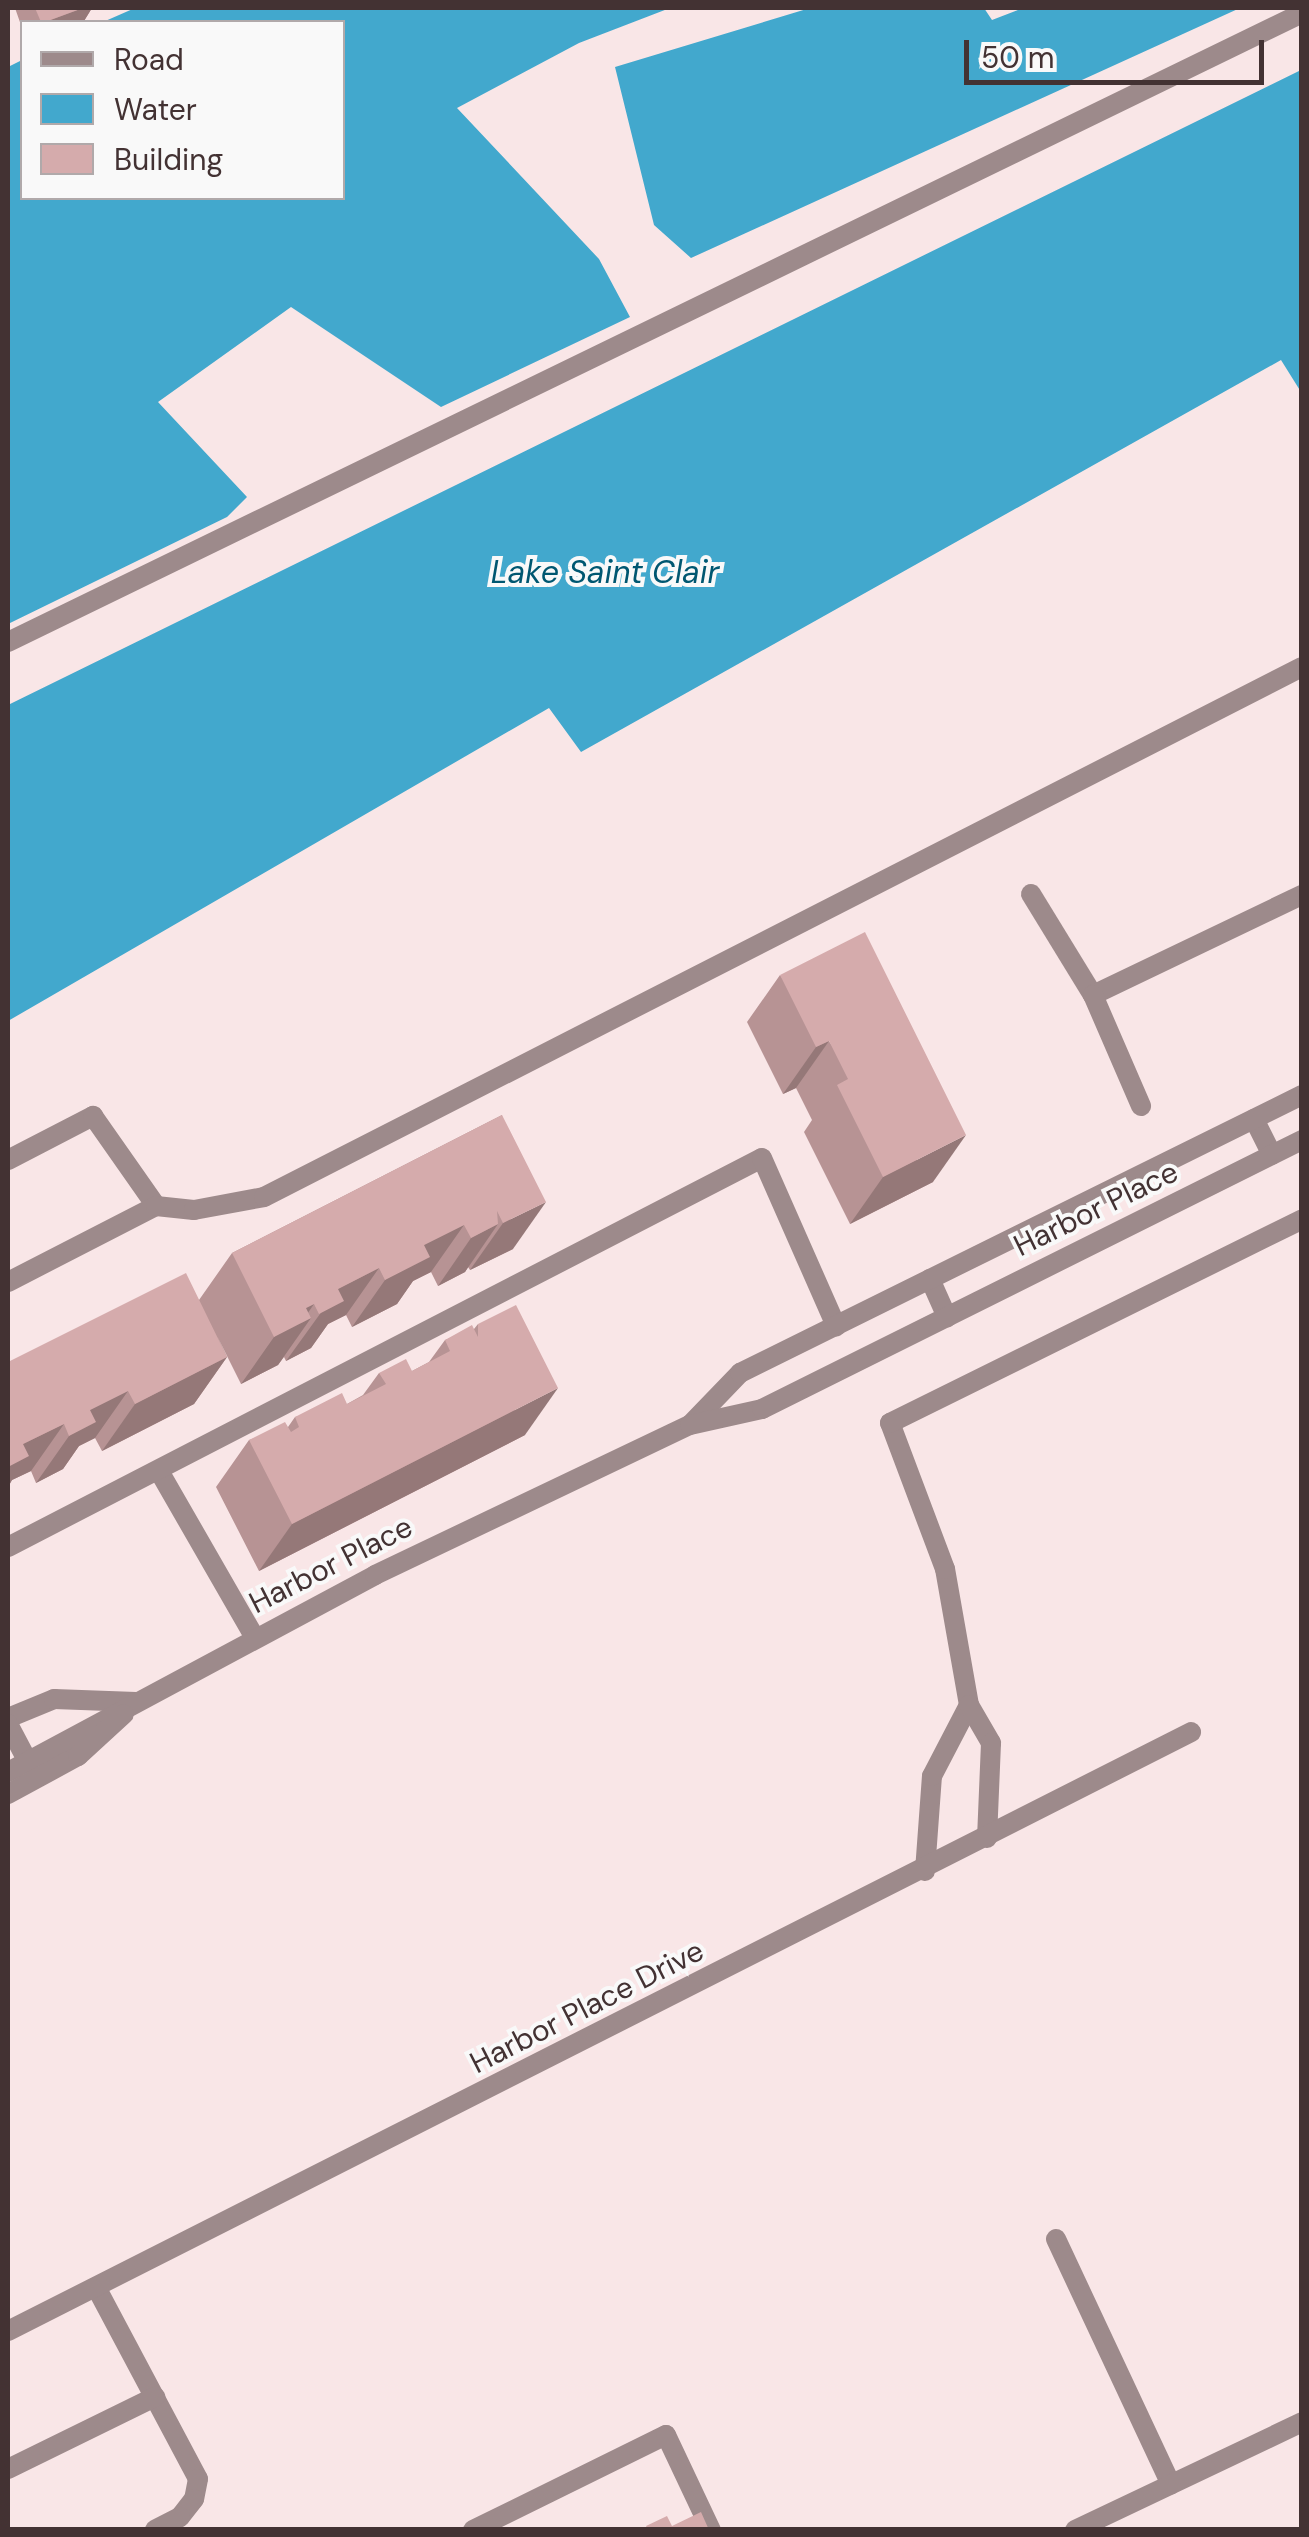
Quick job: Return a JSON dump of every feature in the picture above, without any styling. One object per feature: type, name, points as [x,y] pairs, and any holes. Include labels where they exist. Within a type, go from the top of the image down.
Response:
[{"type":"street","points":[[8,642],[1302,13]]},
{"type":"street","points":[[8,1282],[156,1206],[194,1210],[264,1197],[1302,667]]},
{"type":"street","points":[[1031,894],[1093,995],[1141,1106]]},
{"type":"street","points":[[1093,995],[1302,895]]},
{"type":"street","name":"Harbor Place","points":[[690,1425],[740,1373],[1302,1096]]},
{"type":"street","points":[[8,1160],[94,1116],[156,1206]]},
{"type":"street","points":[[1254,1119],[1272,1155]]},
{"type":"street","name":"Harbor Place","points":[[8,1772],[255,1638],[690,1425],[762,1409],[1302,1140]]},
{"type":"street","points":[[8,1547],[471,1312],[762,1158],[836,1326]]},
{"type":"street","points":[[987,1838],[992,1743],[969,1705],[945,1569],[890,1423],[1302,1219]]},
{"type":"street","points":[[930,1279],[947,1316]]},
{"type":"street","points":[[159,1471],[255,1638]]},
{"type":"street","points":[[28,1762],[8,1721],[66,1697],[136,1702]]},
{"type":"street","points":[[8,1794],[78,1756],[136,1702]]},
{"type":"street","points":[[925,1871],[932,1776],[969,1705]]},
{"type":"street","name":"Harbor Place Drive","points":[[8,2331],[925,1871],[1191,1732]]},
{"type":"street","points":[[1056,2239],[1171,2484]]},
{"type":"street","points":[[96,2286],[198,2479],[194,2500],[180,2518],[155,2530]]},
{"type":"street","points":[[8,2469],[155,2397]]},
{"type":"street","points":[[1075,2530],[1302,2422]]},
{"type":"street","points":[[472,2530],[666,2435],[711,2530]]},
{"type":"water","points":[[135,8],[670,8],[579,43],[457,108],[599,259],[630,317],[441,407],[291,307],[158,402],[247,497],[227,517],[8,624],[8,67],[20,61],[20,200],[345,200],[345,20],[108,20]]},
{"type":"water","points":[[810,8],[984,8],[992,20],[1023,8],[1240,8],[691,258],[654,225],[615,67]]},
{"type":"water","name":"Lake Saint Clair","points":[[1301,70],[1301,392],[1281,360],[581,752],[549,708],[8,1021],[8,705]]},
{"type":"building","points":[[35,8],[83,8],[50,20],[40,20]]},
{"type":"building","points":[[865,932],[966,1135],[883,1177],[837,1085],[848,1079],[829,1041],[816,1047],[780,975]]},
{"type":"building","points":[[502,1115],[546,1202],[503,1223],[497,1211],[498,1224],[471,1238],[464,1225],[424,1245],[430,1257],[385,1280],[379,1268],[338,1289],[344,1301],[319,1314],[314,1304],[306,1308],[311,1318],[274,1337],[232,1253]]},
{"type":"building","points":[[186,1273],[227,1357],[135,1404],[128,1391],[90,1410],[96,1422],[69,1436],[64,1424],[23,1444],[29,1456],[8,1467],[8,1362]]},
{"type":"building","points":[[516,1305],[558,1388],[292,1524],[249,1440],[285,1422],[291,1432],[299,1427],[295,1417],[342,1393],[347,1404],[386,1384],[379,1373],[406,1359],[412,1371],[450,1351],[445,1340],[472,1325],[478,1337],[478,1324]]},
{"type":"building","points":[[701,2512],[709,2530],[648,2530],[646,2526],[667,2516],[672,2526]]}]
